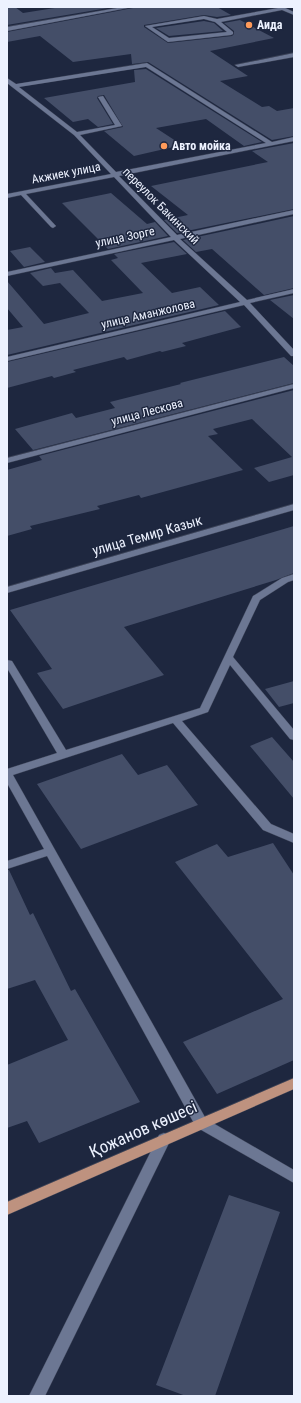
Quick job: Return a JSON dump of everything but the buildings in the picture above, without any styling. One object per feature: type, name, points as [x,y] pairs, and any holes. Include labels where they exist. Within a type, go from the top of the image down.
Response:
[{"type":"main road","name":"Қожанов көшесі","points":[[7,1209],[164,1139],[294,1084]]},
{"type":"street","points":[[92,7],[100,12]]},
{"type":"street","points":[[7,29],[131,7]]},
{"type":"street","points":[[217,21],[231,33],[168,40],[148,26],[204,16],[217,21],[280,8],[294,14]]},
{"type":"street","points":[[238,65],[294,55]]},
{"type":"street","points":[[15,86],[147,65],[270,143]]},
{"type":"street","name":"переулок Бакинский","points":[[7,80],[76,134],[176,238],[245,302],[294,354]]},
{"type":"street","points":[[76,134],[119,126],[101,97]]},
{"type":"street","name":"Акжиек улица","points":[[7,196],[294,139]]},
{"type":"street","points":[[22,193],[53,226]]},
{"type":"street","name":"улица Зорге","points":[[7,274],[294,212]]},
{"type":"street","name":"улица Аманжолова","points":[[7,359],[294,291]]},
{"type":"street","name":"улица Лескова","points":[[7,461],[294,386]]},
{"type":"street","name":"улица Темир Казык","points":[[7,590],[294,507]]},
{"type":"street","points":[[294,578],[285,580],[256,598],[204,710],[7,773],[201,1123],[294,1177]]},
{"type":"street","points":[[228,657],[294,738]]},
{"type":"street","points":[[9,663],[64,756]]},
{"type":"street","points":[[175,719],[267,826],[294,839]]},
{"type":"street","points":[[7,865],[50,851]]},
{"type":"street","points":[[37,1396],[164,1139]]},
{"type":"place","name":"Аида","points":[[249,25]]},
{"type":"place","name":"Авто мойка","points":[[164,146]]}]
